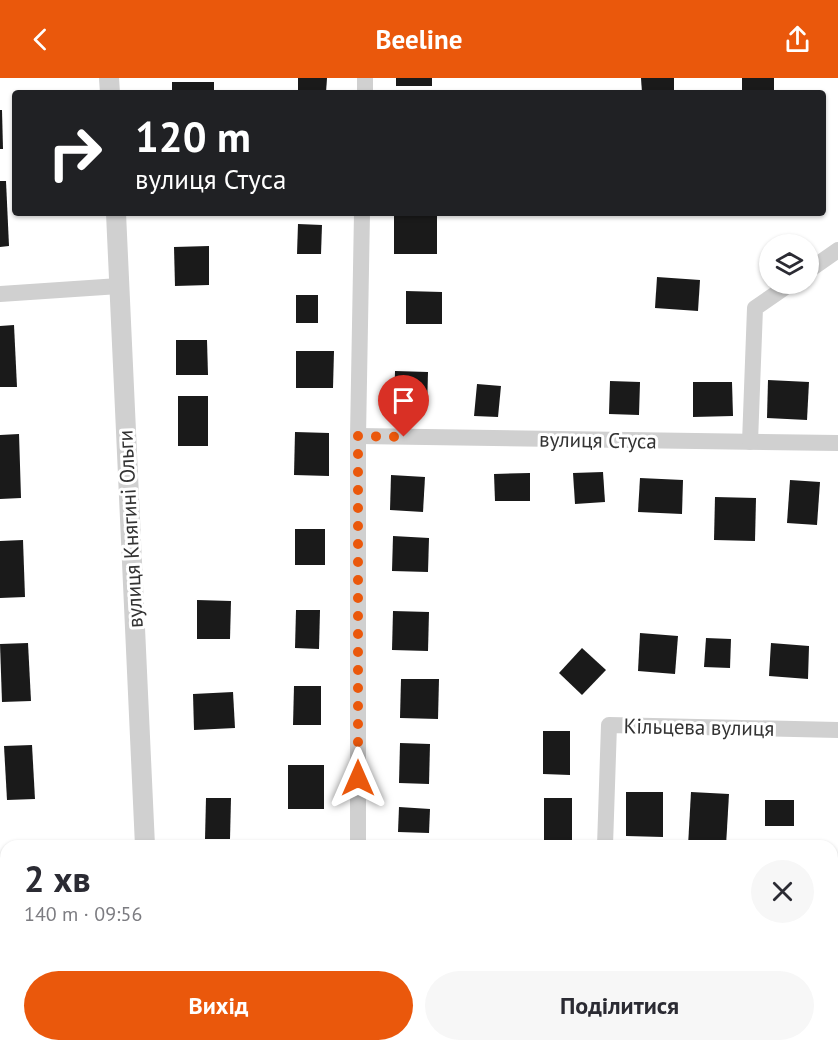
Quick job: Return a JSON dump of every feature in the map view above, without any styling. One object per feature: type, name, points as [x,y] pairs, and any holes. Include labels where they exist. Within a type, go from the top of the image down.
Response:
[{"type":"street","name":"вулиця Княгині Ольги","points":[[116,216],[145,840]]},
{"type":"street","points":[[358,840],[358,436],[362,216]]},
{"type":"street","points":[[819,263],[838,250]]},
{"type":"street","points":[[0,294],[119,286]]},
{"type":"street","points":[[750,442],[755,308],[775,294]]},
{"type":"street","name":"вулиця Стуса","points":[[358,436],[838,443]]},
{"type":"street","name":"Кільцева вулиця","points":[[605,840],[609,725],[838,730]]},
{"type":"building","points":[[298,78],[327,78],[326,90],[298,90]]},
{"type":"building","points":[[396,78],[432,78],[432,86],[396,86]]},
{"type":"building","points":[[641,78],[674,78],[674,90],[642,90]]},
{"type":"building","points":[[742,78],[774,78],[774,90],[742,90]]},
{"type":"building","points":[[172,82],[214,82],[214,90],[172,90]]},
{"type":"building","points":[[0,110],[2,110],[3,149],[0,149]]},
{"type":"building","points":[[0,181],[6,181],[9,246],[0,247]]},
{"type":"building","points":[[394,216],[437,216],[437,254],[394,254]]},
{"type":"building","points":[[298,224],[322,225],[321,254],[297,254]]},
{"type":"building","points":[[209,246],[209,285],[175,286],[174,247]]},
{"type":"building","points":[[657,277],[700,280],[698,311],[655,308]]},
{"type":"building","points":[[406,291],[442,292],[442,324],[406,324]]},
{"type":"building","points":[[296,295],[318,295],[318,323],[296,323]]},
{"type":"building","points":[[14,325],[17,387],[0,387],[0,326]]},
{"type":"building","points":[[176,340],[207,340],[208,375],[176,375]]},
{"type":"building","points":[[296,351],[334,351],[333,388],[296,388]]},
{"type":"building","points":[[395,371],[428,372],[427,409],[394,408]]},
{"type":"building","points":[[768,380],[809,382],[807,420],[767,418]]},
{"type":"building","points":[[610,381],[640,382],[639,415],[609,414]]},
{"type":"building","points":[[693,382],[732,382],[733,416],[693,417]]},
{"type":"building","points":[[477,384],[501,386],[498,417],[474,416]]},
{"type":"building","points":[[178,396],[208,396],[208,446],[178,446]]},
{"type":"building","points":[[295,432],[329,433],[329,476],[294,475]]},
{"type":"building","points":[[19,434],[21,498],[0,499],[0,435]]},
{"type":"building","points":[[603,472],[605,502],[575,504],[573,473]]},
{"type":"building","points":[[530,473],[530,501],[495,501],[494,474]]},
{"type":"building","points":[[391,475],[425,477],[423,512],[390,510]]},
{"type":"building","points":[[640,478],[683,480],[682,514],[638,512]]},
{"type":"building","points":[[790,480],[820,482],[817,525],[787,523]]},
{"type":"building","points":[[715,497],[756,498],[755,541],[714,540]]},
{"type":"building","points":[[295,529],[325,529],[325,565],[295,565]]},
{"type":"building","points":[[393,536],[429,538],[428,572],[392,571]]},
{"type":"building","points":[[23,540],[25,597],[0,598],[0,541]]},
{"type":"building","points":[[197,600],[231,601],[230,639],[197,639]]},
{"type":"building","points":[[296,610],[320,610],[319,649],[295,648]]},
{"type":"building","points":[[393,611],[429,612],[428,651],[392,650]]},
{"type":"building","points":[[640,633],[678,636],[675,674],[638,671]]},
{"type":"building","points":[[706,638],[731,639],[730,668],[704,667]]},
{"type":"building","points":[[28,643],[31,701],[2,702],[0,644]]},
{"type":"building","points":[[771,643],[809,646],[808,679],[769,676]]},
{"type":"building","points":[[582,648],[606,670],[582,695],[559,673]]},
{"type":"building","points":[[401,679],[439,679],[438,719],[400,718]]},
{"type":"building","points":[[294,686],[321,686],[321,725],[293,725]]},
{"type":"building","points":[[233,692],[235,728],[194,730],[193,694]]},
{"type":"building","points":[[543,731],[570,731],[570,775],[543,774]]},
{"type":"building","points":[[400,743],[430,744],[429,784],[399,783]]},
{"type":"building","points":[[32,745],[35,799],[7,800],[4,746]]},
{"type":"building","points":[[288,765],[324,765],[324,809],[288,809]]},
{"type":"building","points":[[626,792],[663,792],[663,837],[626,836]]},
{"type":"building","points":[[691,792],[729,794],[726,840],[688,840]]},
{"type":"building","points":[[206,798],[231,798],[230,839],[205,839]]},
{"type":"building","points":[[544,798],[572,798],[572,840],[544,840]]},
{"type":"building","points":[[765,800],[794,800],[794,826],[765,826]]},
{"type":"building","points":[[399,807],[430,809],[429,833],[398,832]]},
{"type":"route","points":[[358,778],[358,436],[404,437]]}]
